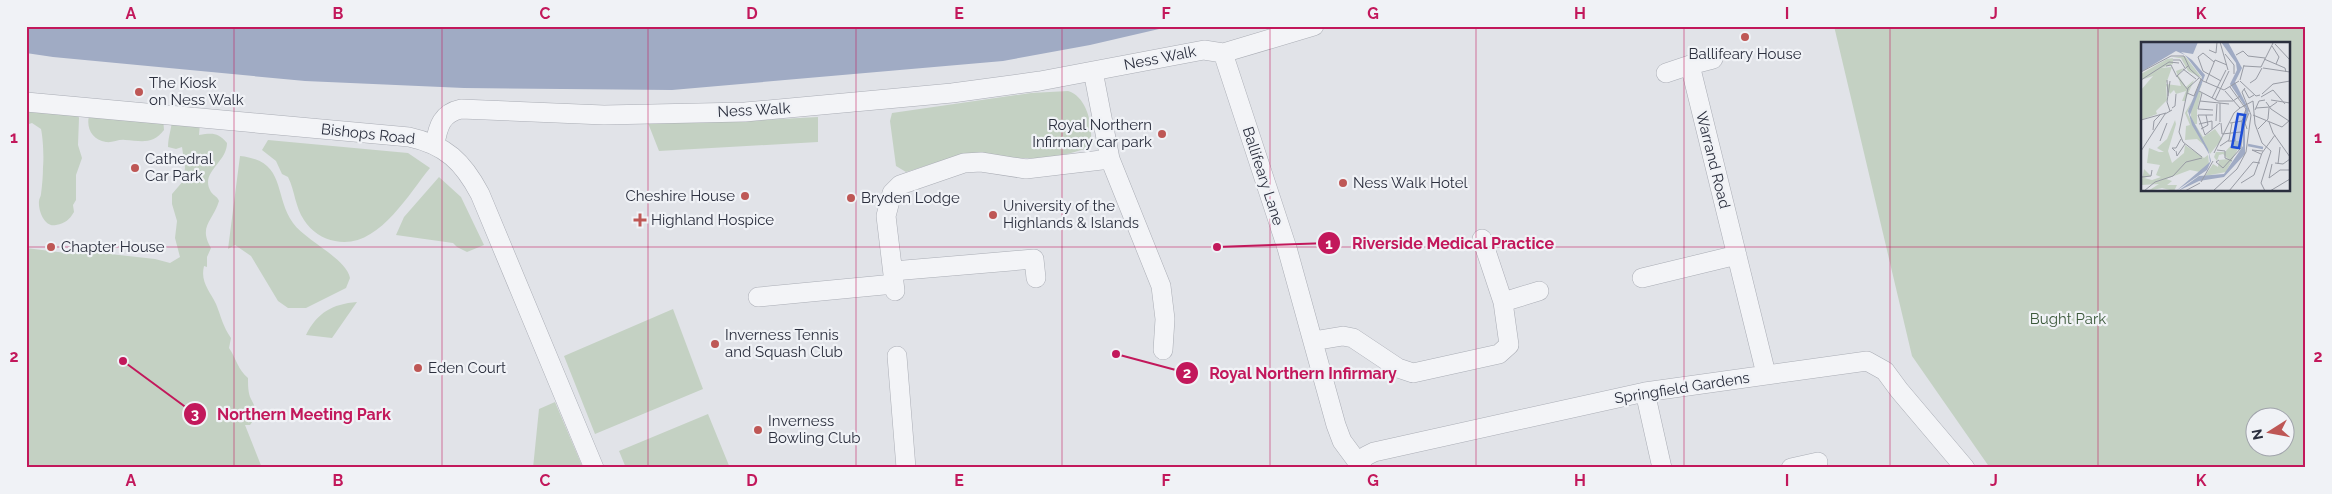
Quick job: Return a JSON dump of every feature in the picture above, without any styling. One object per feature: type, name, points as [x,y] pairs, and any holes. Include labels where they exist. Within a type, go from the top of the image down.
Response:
[{"type":"street","name":"Ness Walk","points":[[435,144],[442,120],[452,112],[461,110],[604,114],[745,112],[952,93],[1093,71],[1204,50],[1224,52],[1314,26]]},
{"type":"street","name":"Ballifeary Lane","points":[[1224,52],[1286,248],[1336,425],[1342,440],[1359,466]]},
{"type":"street","points":[[1666,73],[1713,59]]},
{"type":"street","name":"Warrand Road","points":[[1690,65],[1766,374]]},
{"type":"street","points":[[1093,71],[1110,159],[1161,286],[1165,319],[1163,350]]},
{"type":"street","name":"Bishops Road","points":[[26,102],[409,137],[435,144],[455,158],[469,174],[480,194],[594,468]]},
{"type":"street","points":[[894,282],[886,216],[892,193],[900,185],[964,163],[981,162],[1026,169],[1110,159]]},
{"type":"street","points":[[1312,341],[1343,336],[1354,338],[1398,368],[1413,373],[1499,354],[1509,345],[1503,302],[1482,239]]},
{"type":"street","points":[[1642,278],[1737,255]]},
{"type":"street","points":[[758,296],[894,282],[1034,259],[1036,278]]},
{"type":"street","points":[[1503,302],[1539,291]]},
{"type":"street","points":[[897,356],[906,468]]},
{"type":"street","name":"Springfield Gardens","points":[[1359,466],[1366,456],[1374,452],[1645,392],[1867,360],[1885,371],[1965,468]]},
{"type":"street","points":[[1645,392],[1662,468]]},
{"type":"street","points":[[1791,468],[1818,462]]},
{"type":"green space","name":"Bught Park","points":[[1834,26],[2306,26],[2306,468],[1990,468],[1912,356]]},
{"type":"green space","points":[[1068,91],[1075,94],[1085,107],[1090,123],[1090,147],[1065,154],[1039,158],[971,154],[906,172],[896,166],[890,121],[892,113],[1031,93]]},
{"type":"green space","points":[[26,101],[76,105],[79,118],[78,145],[82,158],[76,175],[76,200],[73,205],[74,212],[67,221],[59,224],[49,224],[43,218],[40,209],[39,201],[43,163],[41,129],[32,123],[26,125]]},
{"type":"green space","points":[[90,113],[163,117],[164,130],[156,138],[146,141],[101,141],[90,132],[88,123]]},
{"type":"green space","points":[[818,117],[818,142],[659,151],[648,123],[746,121]]},
{"type":"green space","points":[[172,118],[200,123],[199,135],[214,134],[221,137],[227,143],[223,156],[208,179],[211,192],[219,201],[206,229],[207,240],[211,248],[207,257],[207,267],[204,266],[203,277],[231,338],[229,348],[239,368],[248,378],[249,394],[256,412],[255,418],[250,425],[245,425],[262,468],[26,468],[26,248],[74,254],[80,245],[92,252],[155,259],[170,263],[180,257],[175,238],[177,221],[172,204],[172,194],[184,180],[185,167],[182,147],[176,149],[168,147]]},
{"type":"green space","points":[[268,140],[408,153],[430,168],[401,206],[377,229],[364,237],[350,242],[335,241],[318,234],[304,220],[288,177],[282,174],[276,161],[262,150]]},
{"type":"green space","points":[[240,156],[255,159],[272,172],[293,223],[299,230],[334,257],[347,271],[350,278],[346,288],[306,308],[288,308],[278,301],[251,256],[235,245],[228,249]]},
{"type":"green space","points":[[439,177],[461,197],[484,245],[467,252],[453,243],[396,235],[404,217]]},
{"type":"green space","points":[[357,302],[332,338],[306,335],[320,315],[326,311],[340,305]]},
{"type":"green space","points":[[673,309],[703,389],[595,434],[564,356]]},
{"type":"green space","points":[[555,402],[583,468],[533,468],[539,409]]},
{"type":"green space","points":[[708,414],[730,468],[626,468],[619,451]]},
{"type":"water","points":[[26,26],[1172,26],[1090,45],[1003,61],[672,90],[464,88],[305,81],[53,57],[26,53]]},
{"type":"place","name":"Ballifeary House","points":[[1745,37]]},
{"type":"place","name":"The Kiosk on Ness Walk","points":[[139,92]]},
{"type":"place","name":"Royal Northern Infirmary car park","points":[[1162,134]]},
{"type":"place","name":"Cathedral Car Park","points":[[135,168]]},
{"type":"place","name":"Ness Walk Hotel","points":[[1343,183]]},
{"type":"place","name":"Cheshire House","points":[[745,196]]},
{"type":"place","name":"Bryden Lodge","points":[[851,198]]},
{"type":"place","name":"University of the Highlands & Islands","points":[[993,215]]},
{"type":"place","name":"Highland Hospice","points":[[640,220]]},
{"type":"place","name":"Chapter House","points":[[51,247]]},
{"type":"place","name":"Riverside Medical Practice","points":[[1217,247]]},
{"type":"place","name":"Inverness Tennis and Squash Club","points":[[715,344]]},
{"type":"place","name":"Royal Northern Infirmary","points":[[1116,354]]},
{"type":"place","name":"Northern Meeting Park","points":[[123,361]]},
{"type":"place","name":"Eden Court","points":[[418,368]]},
{"type":"place","name":"Inverness Bowling Club","points":[[758,430]]}]
